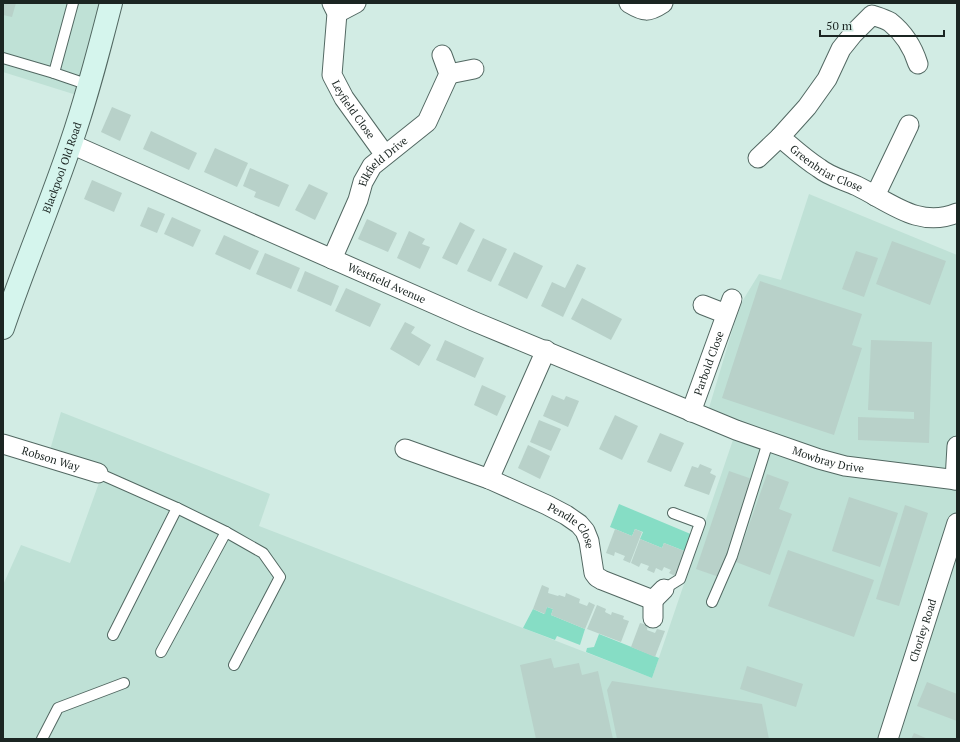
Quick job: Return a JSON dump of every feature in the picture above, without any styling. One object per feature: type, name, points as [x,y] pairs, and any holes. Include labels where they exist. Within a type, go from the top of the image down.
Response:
[{"type":"main road","name":"Blackpool Old Road","points":[[3,328],[14,294],[71,144],[89,85],[111,3]]},
{"type":"street","name":"Leyfield Close","points":[[356,3],[335,8],[332,75],[344,98],[385,155]]},
{"type":"street","points":[[629,3],[640,9],[652,10],[662,3]]},
{"type":"street","name":"Greenbriar Close","points":[[758,158],[780,137],[807,107],[826,79],[841,49],[870,9],[889,22],[901,33],[913,50],[918,64]]},
{"type":"street","points":[[442,55],[449,74],[474,69]]},
{"type":"street","name":"Elkfield Drive","points":[[332,259],[358,200],[363,182],[372,166],[427,122],[449,74]]},
{"type":"street","name":"Greenbriar Close","points":[[875,196],[909,125]]},
{"type":"street","name":"Greenbriar Close","points":[[780,137],[819,169],[909,214],[928,218],[957,213]]},
{"type":"street","name":"Westfield Avenue","points":[[71,144],[474,321],[699,415]]},
{"type":"street","name":"Parbold Close","points":[[699,415],[729,306],[703,305]]},
{"type":"street","points":[[489,479],[546,350]]},
{"type":"street","name":"Mowbray Drive","points":[[699,415],[768,442],[845,466],[956,480]]},
{"type":"street","name":"Robson Way","points":[[3,444],[98,473]]},
{"type":"street","points":[[956,480],[957,446]]},
{"type":"street","name":"Pendle Close","points":[[405,449],[489,479],[547,505],[579,524],[585,531],[589,541],[594,573],[597,577],[656,602]]},
{"type":"street","name":"Chorley Road","points":[[888,739],[957,522]]},
{"type":"lane","points":[[54,73],[73,3]]},
{"type":"lane","points":[[3,58],[89,85]]},
{"type":"lane","points":[[712,602],[732,556],[768,442]]},
{"type":"lane","points":[[98,473],[177,508],[226,532],[262,553],[280,577],[234,665]]},
{"type":"lane","points":[[113,635],[177,508]]},
{"type":"lane","points":[[656,602],[680,579],[700,523],[673,513]]},
{"type":"lane","points":[[161,652],[226,532]]},
{"type":"lane","points":[[42,739],[58,708],[124,683]]},
{"type":"shaded area","points":[[3,3],[111,3],[86,98],[3,72]]},
{"type":"shaded area","points":[[809,194],[957,255],[957,739],[3,739],[3,585],[21,545],[70,563],[104,469],[50,450],[61,412],[270,494],[259,526],[652,678],[736,431],[706,418],[736,318],[743,300],[759,274],[781,280]]},
{"type":"green space","points":[[619,504],[693,535],[687,552],[664,543],[662,548],[640,539],[643,532],[635,529],[632,536],[610,527]]},
{"type":"green space","points":[[547,607],[553,609],[551,615],[585,629],[580,645],[557,636],[555,640],[523,628],[533,609],[544,614]]},
{"type":"green space","points":[[599,634],[659,658],[652,678],[586,652],[587,648],[594,647]]},
{"type":"building","points":[[3,3],[16,3],[12,17],[3,15]]},
{"type":"building","points":[[112,107],[131,115],[120,141],[101,132]]},
{"type":"building","points":[[151,131],[197,153],[189,170],[143,149]]},
{"type":"building","points":[[215,148],[248,163],[237,187],[204,172]]},
{"type":"building","points":[[250,168],[289,185],[279,207],[254,197],[256,192],[243,186]]},
{"type":"building","points":[[92,180],[122,193],[114,212],[84,199]]},
{"type":"building","points":[[309,184],[328,193],[315,220],[295,210]]},
{"type":"building","points":[[148,207],[165,214],[157,233],[140,226]]},
{"type":"building","points":[[172,217],[201,230],[193,247],[164,234]]},
{"type":"building","points":[[367,219],[397,233],[388,252],[358,239]]},
{"type":"building","points":[[460,222],[475,230],[457,265],[442,258]]},
{"type":"building","points":[[409,231],[425,239],[422,244],[430,247],[420,269],[397,258]]},
{"type":"building","points":[[224,235],[259,251],[250,270],[215,254]]},
{"type":"building","points":[[483,238],[507,249],[491,282],[467,271]]},
{"type":"building","points":[[892,241],[946,261],[930,305],[876,284]]},
{"type":"building","points":[[856,251],[878,258],[864,297],[842,289]]},
{"type":"building","points":[[514,252],[543,266],[527,299],[498,285]]},
{"type":"building","points":[[265,253],[300,268],[291,289],[256,274]]},
{"type":"building","points":[[577,264],[586,268],[563,317],[541,306],[552,282],[565,288]]},
{"type":"building","points":[[305,271],[339,286],[331,306],[297,291]]},
{"type":"building","points":[[760,281],[862,314],[852,345],[862,348],[834,435],[722,398]]},
{"type":"building","points":[[346,288],[381,304],[370,327],[335,311]]},
{"type":"building","points":[[582,298],[622,319],[611,340],[571,319]]},
{"type":"building","points":[[405,322],[415,327],[411,333],[431,345],[419,366],[390,349]]},
{"type":"building","points":[[445,340],[484,358],[475,378],[436,360]]},
{"type":"building","points":[[871,340],[932,342],[929,443],[858,440],[858,417],[914,419],[914,412],[868,410]]},
{"type":"building","points":[[482,385],[506,396],[497,416],[474,405]]},
{"type":"building","points":[[552,395],[564,400],[566,396],[579,401],[568,427],[543,416]]},
{"type":"building","points":[[615,415],[638,426],[622,460],[599,449]]},
{"type":"building","points":[[539,420],[561,429],[551,451],[530,442]]},
{"type":"building","points":[[660,433],[684,443],[671,472],[647,462]]},
{"type":"building","points":[[528,445],[550,456],[540,479],[518,468]]},
{"type":"building","points":[[700,464],[712,469],[710,473],[716,476],[709,495],[684,486],[692,466],[698,468]]},
{"type":"building","points":[[729,471],[752,479],[719,577],[696,569]]},
{"type":"building","points":[[767,474],[789,482],[779,509],[792,514],[770,575],[736,562]]},
{"type":"building","points":[[849,497],[898,513],[880,567],[832,551]]},
{"type":"building","points":[[905,505],[928,513],[899,606],[876,599]]},
{"type":"building","points":[[615,529],[632,536],[635,529],[642,532],[630,563],[623,560],[625,556],[615,552],[614,556],[606,553]]},
{"type":"building","points":[[640,539],[662,548],[664,543],[687,552],[677,577],[669,573],[671,570],[664,567],[662,571],[656,568],[654,573],[647,570],[649,566],[641,563],[639,567],[631,563]]},
{"type":"building","points":[[788,550],[874,580],[854,637],[768,606]]},
{"type":"building","points":[[542,585],[549,588],[548,593],[565,597],[566,593],[580,599],[579,603],[587,606],[589,602],[595,605],[585,629],[551,615],[553,609],[547,607],[545,614],[533,609]]},
{"type":"building","points":[[597,605],[606,609],[605,612],[611,615],[612,612],[624,616],[623,619],[629,621],[621,642],[587,629]]},
{"type":"building","points":[[640,623],[648,625],[647,630],[655,633],[657,629],[665,631],[655,657],[631,647]]},
{"type":"building","points":[[551,658],[554,668],[579,663],[582,675],[598,671],[613,739],[536,739],[520,665]]},
{"type":"building","points":[[747,666],[803,684],[796,707],[740,689]]},
{"type":"building","points":[[612,681],[762,704],[769,739],[617,739],[607,690]]},
{"type":"building","points":[[927,682],[957,694],[957,721],[917,706]]},
{"type":"building","points":[[914,733],[928,739],[911,739]]}]
